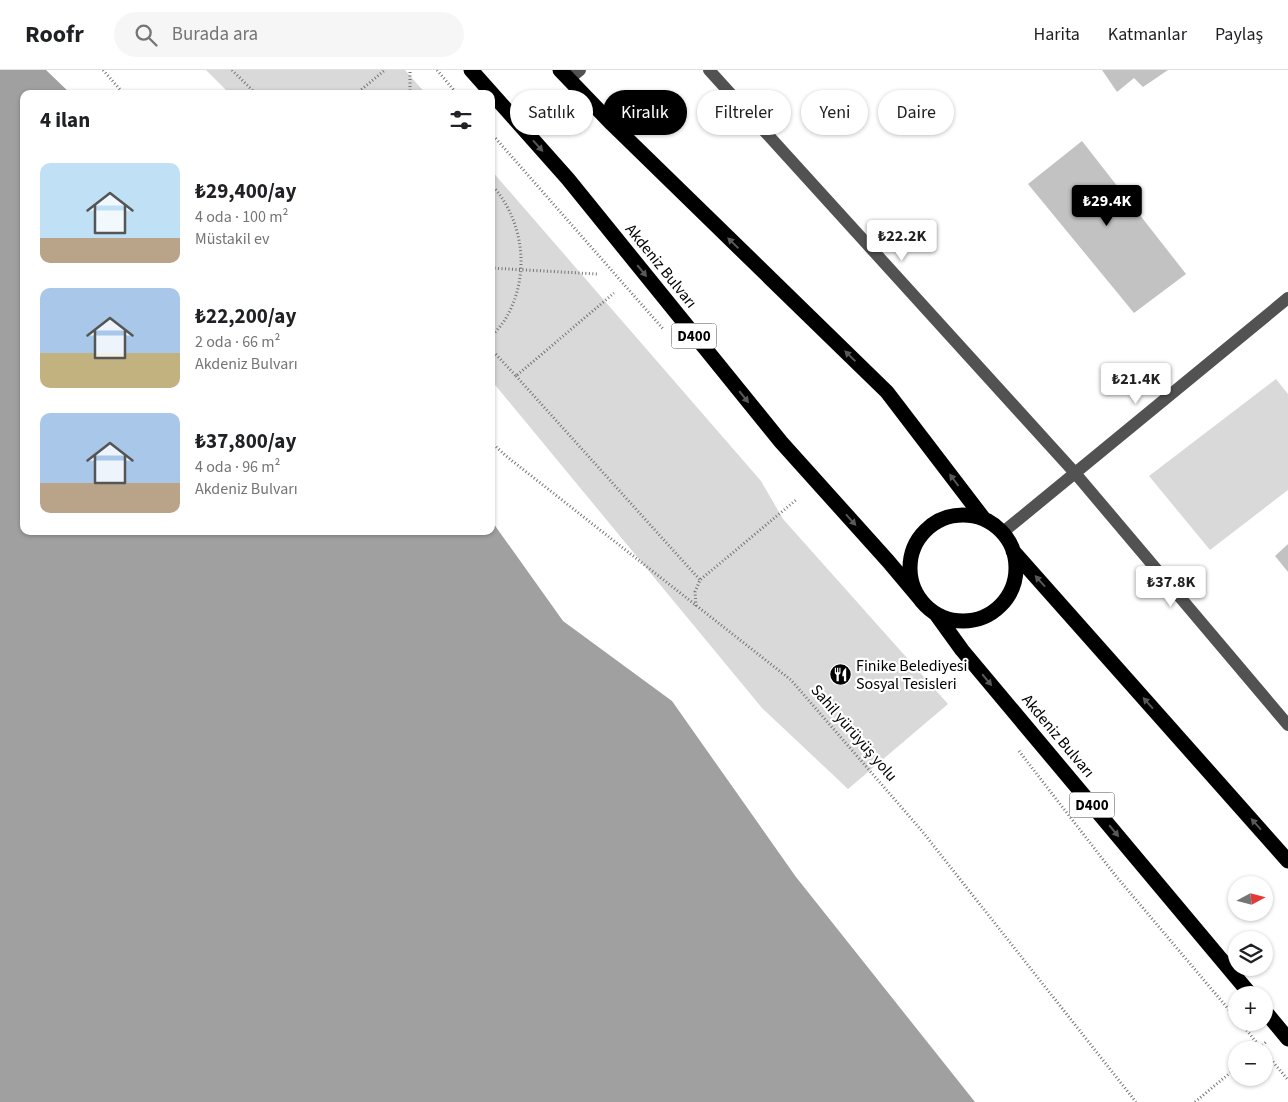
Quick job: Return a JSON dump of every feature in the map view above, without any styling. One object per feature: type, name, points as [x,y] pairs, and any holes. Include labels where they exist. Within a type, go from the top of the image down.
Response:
[{"type":"highway","name":"Akdeniz Bulvarı","points":[[471,70],[489,90]]},
{"type":"highway","points":[[570,73],[612,124],[887,392],[984,519],[1002,533],[1013,551],[1288,861]]},
{"type":"highway","name":"Akdeniz Bulvarı","points":[[495,97],[568,179],[781,442],[920,599]]},
{"type":"highway","points":[[984,519],[967,515],[950,516],[934,523],[921,535],[913,550],[910,567],[912,584],[920,599],[936,614],[953,620],[971,620],[988,614],[1002,603],[1012,587],[1016,569],[1013,551]]},
{"type":"highway","name":"Akdeniz Bulvarı","points":[[936,614],[962,650],[1243,986]]},
{"type":"highway","points":[[1273,1021],[1288,1039]]},
{"type":"street","points":[[709,70],[1075,473],[1288,725]]},
{"type":"street","points":[[1002,533],[1288,298]]},
{"type":"path","points":[[103,70],[120,90]]},
{"type":"path","points":[[232,70],[252,90]]},
{"type":"path","points":[[361,90],[385,70]]},
{"type":"path","points":[[410,70],[410,90]]},
{"type":"path","points":[[437,70],[454,90]]},
{"type":"path","points":[[495,138],[667,334]]},
{"type":"path","points":[[495,188],[503,197],[517,226],[522,258],[518,289],[506,319],[495,331]]},
{"type":"path","points":[[495,268],[597,274]]},
{"type":"path","points":[[516,376],[614,294]]},
{"type":"path","points":[[495,353],[700,580]]},
{"type":"path","name":"Sahil yürüyüş yolu","points":[[495,445],[791,680],[922,831],[1136,1102]]},
{"type":"path","points":[[696,606],[695,592],[700,580],[796,500]]},
{"type":"path","points":[[1018,750],[1115,875],[1228,1009]]},
{"type":"path","points":[[1247,1031],[1256,1041]]},
{"type":"path","points":[[1273,1062],[1288,1080]]},
{"type":"path","points":[[1195,1102],[1228,1075]]},
{"type":"shaded area","points":[[0,70],[46,70],[67,90],[20,90],[20,535],[495,535],[495,526],[563,621],[672,701],[796,877],[975,1102],[0,1102]]},
{"type":"shaded area","points":[[206,70],[405,70],[422,90],[226,90]]},
{"type":"shaded area","points":[[495,175],[761,481],[783,519],[948,704],[848,789],[762,708],[495,385]]},
{"type":"shaded area","points":[[1276,379],[1288,394],[1288,490],[1210,550],[1149,476]]},
{"type":"building","points":[[1102,70],[1168,70],[1143,87],[1134,78],[1117,92]]},
{"type":"building","points":[[1082,141],[1186,274],[1134,313],[1028,184]]},
{"type":"building","points":[[1288,544],[1288,572],[1275,556]]},
{"type":"place","name":"Finike Belediyesi Sosyal Tesisleri","points":[[840,675]]}]
